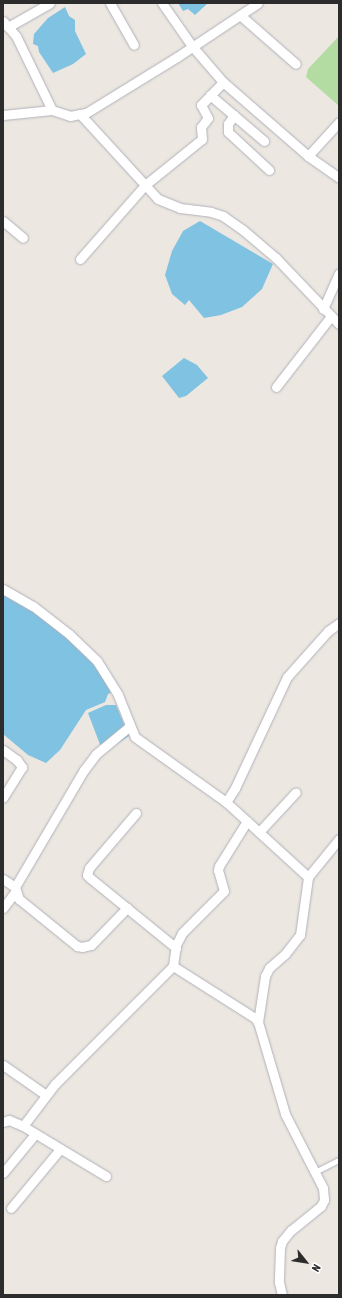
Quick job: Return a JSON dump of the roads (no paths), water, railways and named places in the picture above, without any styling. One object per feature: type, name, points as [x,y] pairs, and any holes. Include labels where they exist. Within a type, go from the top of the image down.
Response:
[{"type":"street","points":[[50,3],[5,24],[16,36],[52,110]]},
{"type":"street","points":[[110,3],[134,45]]},
{"type":"street","points":[[162,3],[192,46],[224,82],[308,156],[339,178]]},
{"type":"street","points":[[3,115],[52,110],[70,116],[86,113],[258,3]]},
{"type":"street","points":[[240,15],[296,64]]},
{"type":"street","points":[[80,259],[145,185],[202,139],[201,127],[208,118],[201,105],[224,82]]},
{"type":"street","points":[[210,95],[264,141]]},
{"type":"street","points":[[80,114],[158,199],[180,208],[212,212],[223,216],[276,258],[339,324]]},
{"type":"street","points":[[234,115],[227,127],[228,132],[269,170]]},
{"type":"street","points":[[308,156],[339,122]]},
{"type":"street","points":[[3,221],[24,238]]},
{"type":"street","points":[[323,308],[339,273]]},
{"type":"street","points":[[276,387],[331,316]]},
{"type":"street","points":[[3,589],[34,606],[69,634],[97,661],[118,695],[134,737],[226,802],[308,877]]},
{"type":"street","points":[[226,802],[235,788],[287,677],[328,631],[339,623]]},
{"type":"street","points":[[3,908],[84,770],[96,754],[130,726]]},
{"type":"street","points":[[3,750],[17,760],[22,767],[3,798]]},
{"type":"street","points":[[259,832],[296,792]]},
{"type":"street","points":[[136,813],[88,871],[90,878],[176,948]]},
{"type":"street","points":[[22,1126],[59,1079],[173,966],[176,948],[182,933],[224,891],[218,866],[247,821]]},
{"type":"street","points":[[258,1022],[265,976],[269,968],[285,954],[300,935],[308,877],[339,839]]},
{"type":"street","points":[[3,879],[15,889],[19,899],[77,946],[82,948],[91,945],[127,908]]},
{"type":"street","points":[[173,966],[255,1018],[258,1022],[283,1108],[323,1188],[324,1200],[317,1211],[291,1230],[282,1241],[280,1248],[279,1282],[282,1295]]},
{"type":"street","points":[[3,1064],[46,1095]]},
{"type":"street","points":[[3,1122],[9,1120],[22,1126],[106,1176]]},
{"type":"street","points":[[3,1173],[35,1134]]},
{"type":"street","points":[[11,1208],[60,1148]]},
{"type":"lane","points":[[315,1172],[339,1160]]},
{"type":"water","points":[[178,3],[208,3],[195,15],[188,9],[183,11]]},
{"type":"water","points":[[65,7],[69,16],[75,20],[75,31],[86,54],[73,64],[53,73],[39,52],[38,46],[33,44],[34,34],[48,18]]},
{"type":"water","points":[[200,221],[273,264],[262,289],[242,307],[221,315],[204,318],[189,300],[185,305],[172,294],[165,275],[172,251],[183,231]]},
{"type":"water","points":[[184,358],[197,365],[208,378],[186,396],[179,398],[162,376]]},
{"type":"water","points":[[3,591],[19,598],[97,661],[111,693],[108,694],[105,702],[86,710],[60,750],[46,763],[28,755],[3,734]]},
{"type":"water","points":[[106,705],[116,705],[129,736],[112,747],[101,747],[88,713]]}]
